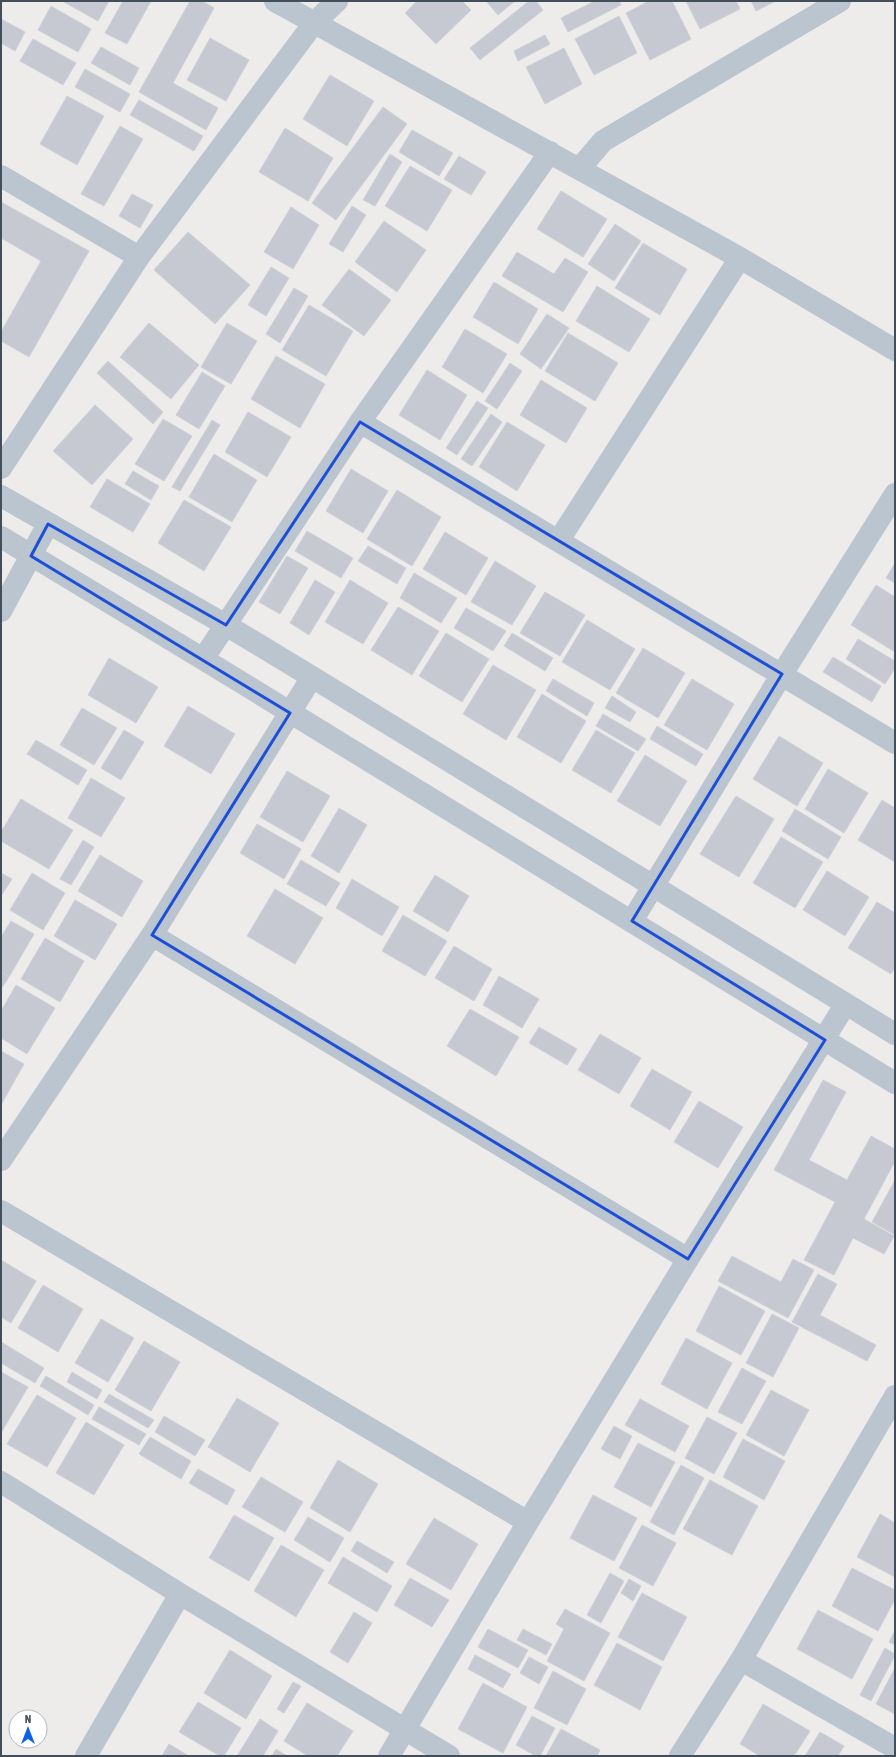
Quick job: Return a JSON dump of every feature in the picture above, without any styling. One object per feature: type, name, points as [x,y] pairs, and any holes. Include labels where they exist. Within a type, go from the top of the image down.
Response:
[{"type":"street","points":[[275,1],[314,24],[550,152],[740,258],[895,350]]},
{"type":"street","points":[[1,468],[140,257],[314,24],[337,1]]},
{"type":"street","points":[[579,169],[603,141],[840,1]]},
{"type":"street","points":[[203,659],[360,422],[550,152]]},
{"type":"street","points":[[1,176],[140,257]]},
{"type":"street","points":[[559,540],[740,258]]},
{"type":"street","points":[[360,422],[559,540],[895,743]]},
{"type":"street","points":[[632,921],[782,674],[895,494]]},
{"type":"street","points":[[1,496],[226,625],[845,1005],[895,1034]]},
{"type":"street","points":[[1,611],[48,524]]},
{"type":"street","points":[[1,537],[895,1083]]},
{"type":"street","points":[[1,1160],[152,935],[312,677]]},
{"type":"street","points":[[152,935],[688,1258]]},
{"type":"street","points":[[389,1756],[528,1522],[688,1258],[825,1040],[845,1005]]},
{"type":"street","points":[[1,1211],[528,1522]]},
{"type":"street","points":[[680,1756],[741,1660],[895,1396]]},
{"type":"street","points":[[1,1482],[180,1594],[449,1756]]},
{"type":"street","points":[[86,1756],[180,1594]]},
{"type":"street","points":[[741,1660],[895,1748]]},
{"type":"highlighted area","points":[[360,422],[782,674],[632,921],[825,1040],[688,1259],[152,935],[290,713],[31,556],[48,524],[226,625]]},
{"type":"building","points":[[62,1],[109,1],[98,21]]},
{"type":"building","points":[[123,1],[151,1],[127,44],[105,33]]},
{"type":"building","points":[[190,1],[202,1],[214,8],[173,83],[218,108],[206,130],[139,92]]},
{"type":"building","points":[[417,1],[462,1],[471,10],[436,44],[405,13]]},
{"type":"building","points":[[486,1],[515,1],[498,15]]},
{"type":"building","points":[[529,1],[536,1],[543,10],[480,60],[470,48]]},
{"type":"building","points":[[595,1],[619,1],[621,5],[568,32],[561,18]]},
{"type":"building","points":[[649,1],[672,1],[691,39],[650,60],[626,13]]},
{"type":"building","points":[[686,1],[736,1],[740,9],[700,29]]},
{"type":"building","points":[[751,1],[776,1],[756,11]]},
{"type":"building","points":[[51,6],[91,29],[78,52],[38,30]]},
{"type":"building","points":[[619,16],[637,53],[594,75],[575,39]]},
{"type":"building","points":[[1,19],[25,32],[15,51],[1,43]]},
{"type":"building","points":[[545,35],[550,44],[518,61],[514,51]]},
{"type":"building","points":[[210,38],[249,60],[226,101],[187,80]]},
{"type":"building","points":[[33,39],[76,63],[63,85],[20,61]]},
{"type":"building","points":[[101,47],[139,68],[130,85],[91,63]]},
{"type":"building","points":[[564,48],[582,84],[545,104],[526,67]]},
{"type":"building","points":[[85,69],[130,94],[120,112],[75,87]]},
{"type":"building","points":[[330,75],[374,101],[347,146],[303,119]]},
{"type":"building","points":[[67,96],[104,116],[77,165],[40,144]]},
{"type":"building","points":[[139,100],[203,136],[194,151],[130,115]]},
{"type":"building","points":[[383,107],[407,124],[336,220],[312,203]]},
{"type":"building","points":[[120,126],[143,139],[104,206],[81,194]]},
{"type":"building","points":[[285,128],[333,158],[308,201],[259,172]]},
{"type":"building","points":[[412,130],[453,153],[439,176],[399,152]]},
{"type":"building","points":[[390,154],[402,162],[375,206],[363,200]]},
{"type":"building","points":[[459,156],[486,172],[471,195],[444,179]]},
{"type":"building","points":[[410,166],[452,190],[427,231],[385,206]]},
{"type":"building","points":[[561,191],[607,219],[583,257],[537,229]]},
{"type":"building","points":[[132,194],[153,205],[140,228],[119,216]]},
{"type":"building","points":[[1,202],[89,251],[29,357],[1,341],[1,332],[41,261],[1,238]]},
{"type":"building","points":[[352,206],[366,215],[343,252],[329,244]]},
{"type":"building","points":[[291,207],[319,225],[293,269],[264,252]]},
{"type":"building","points":[[384,221],[426,250],[397,292],[355,262]]},
{"type":"building","points":[[615,224],[641,241],[614,281],[588,264]]},
{"type":"building","points":[[188,232],[250,285],[215,324],[154,270]]},
{"type":"building","points":[[643,243],[687,269],[660,315],[615,288]]},
{"type":"building","points":[[517,252],[554,274],[565,258],[588,272],[563,312],[502,276]]},
{"type":"building","points":[[271,267],[289,278],[266,316],[248,305]]},
{"type":"building","points":[[349,269],[391,300],[364,336],[322,305]]},
{"type":"building","points":[[494,282],[538,309],[518,344],[473,317]]},
{"type":"building","points":[[597,286],[650,319],[629,352],[576,321]]},
{"type":"building","points":[[294,288],[308,296],[280,343],[266,334]]},
{"type":"building","points":[[309,305],[353,331],[326,376],[282,350]]},
{"type":"building","points":[[547,314],[569,328],[541,369],[520,354]]},
{"type":"building","points":[[149,323],[199,365],[171,399],[120,357]]},
{"type":"building","points":[[227,323],[257,341],[231,384],[201,367]]},
{"type":"building","points":[[465,329],[507,354],[483,393],[442,367]]},
{"type":"building","points":[[568,333],[618,363],[595,401],[545,371]]},
{"type":"building","points":[[276,356],[325,384],[300,428],[251,399]]},
{"type":"building","points":[[108,361],[163,412],[153,424],[97,373]]},
{"type":"building","points":[[510,363],[522,371],[497,409],[485,401]]},
{"type":"building","points":[[427,370],[467,395],[440,440],[399,415]]},
{"type":"building","points":[[202,372],[225,386],[199,429],[176,415]]},
{"type":"building","points":[[541,380],[587,408],[566,443],[520,415]]},
{"type":"building","points":[[477,401],[488,408],[457,455],[446,448]]},
{"type":"building","points":[[95,405],[133,439],[92,485],[53,451]]},
{"type":"building","points":[[248,412],[291,437],[267,477],[225,452]]},
{"type":"building","points":[[491,414],[502,422],[472,466],[461,459]]},
{"type":"building","points":[[163,419],[192,436],[164,481],[135,464]]},
{"type":"building","points":[[212,420],[220,425],[180,491],[172,487]]},
{"type":"building","points":[[507,422],[545,445],[517,491],[479,467]]},
{"type":"building","points":[[214,454],[257,480],[232,522],[189,497]]},
{"type":"building","points":[[351,469],[388,491],[363,533],[326,511]]},
{"type":"building","points":[[133,471],[159,486],[151,500],[125,484]]},
{"type":"building","points":[[107,479],[150,504],[133,532],[90,507]]},
{"type":"building","points":[[397,490],[441,517],[412,566],[367,539]]},
{"type":"building","points":[[184,500],[231,527],[204,571],[158,543]]},
{"type":"building","points":[[307,531],[353,558],[341,578],[295,551]]},
{"type":"building","points":[[445,532],[488,558],[466,595],[423,569]]},
{"type":"building","points":[[368,546],[406,568],[397,584],[358,561]]},
{"type":"building","points":[[287,556],[308,568],[280,614],[259,602]]},
{"type":"building","points":[[495,561],[536,586],[512,625],[471,602]]},
{"type":"building","points":[[895,563],[895,583],[886,578]]},
{"type":"building","points":[[414,573],[457,598],[441,623],[400,598]]},
{"type":"building","points":[[315,580],[335,592],[309,635],[290,623]]},
{"type":"building","points":[[350,580],[388,603],[363,644],[325,622]]},
{"type":"building","points":[[876,585],[895,597],[895,652],[851,625]]},
{"type":"building","points":[[545,592],[585,615],[560,656],[520,633]]},
{"type":"building","points":[[398,607],[439,631],[412,675],[371,650]]},
{"type":"building","points":[[466,608],[506,631],[493,651],[454,628]]},
{"type":"building","points":[[587,620],[635,649],[610,690],[562,662]]},
{"type":"building","points":[[446,633],[489,659],[462,702],[419,676]]},
{"type":"building","points":[[512,633],[553,658],[545,671],[504,646]]},
{"type":"building","points":[[858,639],[895,661],[895,668],[885,684],[846,659]]},
{"type":"building","points":[[643,648],[685,673],[658,718],[616,693]]},
{"type":"building","points":[[833,657],[881,686],[872,702],[823,672]]},
{"type":"building","points":[[109,658],[158,687],[136,723],[88,695]]},
{"type":"building","points":[[493,665],[536,690],[506,740],[463,714]]},
{"type":"building","points":[[553,679],[594,703],[587,716],[546,691]]},
{"type":"building","points":[[692,679],[734,704],[707,750],[664,725]]},
{"type":"building","points":[[542,694],[586,721],[561,763],[517,737]]},
{"type":"building","points":[[612,696],[636,712],[630,722],[605,708]]},
{"type":"building","points":[[188,706],[235,734],[211,774],[164,746]]},
{"type":"building","points":[[82,708],[117,728],[94,765],[60,745]]},
{"type":"building","points":[[603,714],[646,739],[638,751],[596,726]]},
{"type":"building","points":[[657,726],[703,754],[696,766],[650,739]]},
{"type":"building","points":[[124,730],[144,742],[121,780],[101,768]]},
{"type":"building","points":[[596,730],[635,753],[611,793],[572,770]]},
{"type":"building","points":[[779,736],[823,763],[797,806],[753,779]]},
{"type":"building","points":[[36,740],[87,770],[78,785],[27,754]]},
{"type":"building","points":[[645,755],[687,781],[660,826],[617,801]]},
{"type":"building","points":[[828,769],[868,793],[844,833],[805,809]]},
{"type":"building","points":[[287,771],[330,796],[303,842],[260,817]]},
{"type":"building","points":[[91,778],[125,798],[101,837],[68,818]]},
{"type":"building","points":[[736,796],[774,819],[739,877],[700,854]]},
{"type":"building","points":[[21,799],[73,830],[49,869],[1,841],[1,832]]},
{"type":"building","points":[[882,800],[895,808],[895,862],[858,840]]},
{"type":"building","points":[[339,808],[367,825],[339,873],[311,856]]},
{"type":"building","points":[[795,809],[841,837],[828,859],[782,831]]},
{"type":"building","points":[[257,824],[301,849],[284,879],[240,853]]},
{"type":"building","points":[[781,837],[823,862],[795,908],[753,883]]},
{"type":"building","points":[[83,840],[94,847],[71,885],[60,879]]},
{"type":"building","points":[[100,855],[143,881],[122,917],[78,891]]},
{"type":"building","points":[[301,860],[340,883],[326,906],[287,884]]},
{"type":"building","points":[[827,871],[869,897],[845,936],[803,910]]},
{"type":"building","points":[[1,873],[12,879],[1,896]]},
{"type":"building","points":[[32,873],[65,893],[43,930],[10,910]]},
{"type":"building","points":[[435,875],[469,896],[448,932],[413,911]]},
{"type":"building","points":[[352,879],[399,907],[382,936],[336,908]]},
{"type":"building","points":[[275,889],[323,918],[295,964],[247,936]]},
{"type":"building","points":[[75,900],[117,924],[95,960],[54,936]]},
{"type":"building","points":[[877,902],[895,913],[895,967],[891,974],[848,948]]},
{"type":"building","points":[[403,915],[447,941],[425,976],[382,951]]},
{"type":"building","points":[[11,921],[34,934],[9,977],[1,972],[1,937]]},
{"type":"building","points":[[45,938],[84,961],[60,1002],[21,979]]},
{"type":"building","points":[[454,946],[492,969],[474,1001],[435,978]]},
{"type":"building","points":[[1,972],[9,977],[1,989]]},
{"type":"building","points":[[499,976],[539,999],[522,1028],[483,1005]]},
{"type":"building","points":[[16,985],[55,1008],[27,1054],[1,1038],[1,1011]]},
{"type":"building","points":[[470,1009],[519,1037],[496,1076],[447,1046]]},
{"type":"building","points":[[539,1027],[577,1049],[567,1065],[529,1043]]},
{"type":"building","points":[[600,1034],[641,1058],[619,1094],[578,1070]]},
{"type":"building","points":[[1,1051],[24,1064],[1,1105]]},
{"type":"building","points":[[652,1069],[692,1092],[670,1130],[630,1106]]},
{"type":"building","points":[[823,1080],[846,1092],[809,1160],[847,1180],[871,1136],[895,1149],[895,1161],[864,1219],[894,1236],[884,1254],[853,1238],[834,1275],[804,1260],[835,1202],[774,1170]]},
{"type":"building","points":[[699,1101],[743,1127],[718,1168],[674,1142]]},
{"type":"building","points":[[895,1180],[895,1235],[872,1222]]},
{"type":"building","points":[[732,1256],[781,1282],[793,1259],[814,1270],[788,1318],[718,1281]]},
{"type":"building","points":[[1,1260],[36,1281],[11,1323],[1,1317]]},
{"type":"building","points":[[818,1274],[837,1284],[820,1315],[876,1345],[867,1361],[792,1322]]},
{"type":"building","points":[[43,1285],[83,1309],[58,1352],[18,1328]]},
{"type":"building","points":[[719,1286],[765,1311],[741,1355],[696,1331]]},
{"type":"building","points":[[772,1314],[799,1328],[773,1377],[746,1363]]},
{"type":"building","points":[[101,1319],[134,1338],[108,1382],[75,1363]]},
{"type":"building","points":[[686,1338],[732,1363],[707,1409],[661,1384]]},
{"type":"building","points":[[144,1341],[180,1362],[151,1411],[115,1390]]},
{"type":"building","points":[[1,1342],[44,1368],[35,1383],[1,1363]]},
{"type":"building","points":[[742,1368],[766,1381],[742,1424],[718,1412]]},
{"type":"building","points":[[1,1372],[28,1387],[1,1433]]},
{"type":"building","points":[[72,1372],[102,1390],[97,1399],[67,1382]]},
{"type":"building","points":[[46,1376],[94,1405],[88,1415],[40,1386]]},
{"type":"building","points":[[771,1390],[809,1410],[784,1456],[746,1435]]},
{"type":"building","points":[[109,1394],[154,1420],[148,1428],[104,1402]]},
{"type":"building","points":[[37,1395],[76,1418],[47,1467],[7,1444]]},
{"type":"building","points":[[237,1398],[279,1423],[250,1472],[208,1447]]},
{"type":"building","points":[[640,1399],[689,1426],[675,1452],[625,1425]]},
{"type":"building","points":[[99,1407],[146,1434],[139,1445],[92,1419]]},
{"type":"building","points":[[164,1416],[205,1440],[195,1456],[155,1432]]},
{"type":"building","points":[[707,1417],[737,1433],[714,1474],[685,1458]]},
{"type":"building","points":[[86,1422],[124,1445],[94,1495],[56,1473]]},
{"type":"building","points":[[614,1426],[632,1436],[620,1459],[601,1449]]},
{"type":"building","points":[[150,1437],[191,1461],[181,1479],[139,1454]]},
{"type":"building","points":[[743,1439],[785,1461],[764,1500],[723,1477]]},
{"type":"building","points":[[638,1443],[675,1462],[651,1507],[614,1487]]},
{"type":"building","points":[[338,1460],[378,1484],[350,1532],[310,1508]]},
{"type":"building","points":[[681,1465],[704,1478],[674,1535],[650,1522]]},
{"type":"building","points":[[198,1469],[235,1490],[227,1505],[189,1483]]},
{"type":"building","points":[[261,1477],[303,1502],[285,1532],[242,1507]]},
{"type":"building","points":[[710,1480],[758,1506],[732,1555],[683,1529]]},
{"type":"building","points":[[593,1495],[637,1518],[614,1561],[570,1538]]},
{"type":"building","points":[[880,1514],[895,1523],[895,1577],[857,1557]]},
{"type":"building","points":[[234,1515],[274,1538],[249,1581],[209,1558]]},
{"type":"building","points":[[308,1517],[344,1538],[330,1562],[294,1540]]},
{"type":"building","points":[[434,1518],[478,1544],[451,1590],[406,1564]]},
{"type":"building","points":[[642,1525],[676,1543],[653,1586],[619,1568]]},
{"type":"building","points":[[357,1541],[394,1562],[387,1573],[351,1551]]},
{"type":"building","points":[[281,1545],[324,1570],[296,1617],[254,1591]]},
{"type":"building","points":[[343,1557],[392,1586],[377,1612],[328,1583]]},
{"type":"building","points":[[852,1568],[895,1590],[895,1599],[878,1631],[832,1606]]},
{"type":"building","points":[[610,1573],[624,1581],[601,1623],[587,1615]]},
{"type":"building","points":[[410,1578],[449,1600],[432,1627],[394,1605]]},
{"type":"building","points":[[629,1579],[641,1586],[633,1601],[621,1593]]},
{"type":"building","points":[[642,1593],[687,1617],[663,1661],[618,1637]]},
{"type":"building","points":[[565,1609],[610,1633],[584,1681],[547,1661],[564,1629],[556,1624]]},
{"type":"building","points":[[818,1610],[873,1639],[852,1679],[797,1649]]},
{"type":"building","points":[[354,1612],[372,1623],[348,1663],[330,1652]]},
{"type":"building","points":[[488,1629],[528,1650],[518,1668],[478,1647]]},
{"type":"building","points":[[523,1629],[552,1644],[546,1655],[517,1640]]},
{"type":"building","points":[[895,1630],[895,1645],[889,1642]]},
{"type":"building","points":[[617,1643],[662,1667],[640,1710],[594,1685]]},
{"type":"building","points":[[885,1648],[895,1655],[871,1701],[860,1695]]},
{"type":"building","points":[[230,1650],[272,1676],[246,1719],[204,1693]]},
{"type":"building","points":[[475,1655],[511,1674],[503,1688],[468,1669]]},
{"type":"building","points":[[529,1657],[548,1667],[539,1684],[520,1673]]},
{"type":"building","points":[[895,1668],[895,1714],[876,1704]]},
{"type":"building","points":[[553,1671],[586,1689],[567,1725],[534,1708]]},
{"type":"building","points":[[293,1682],[301,1686],[284,1713],[277,1709]]},
{"type":"building","points":[[483,1683],[527,1707],[503,1753],[458,1729]]},
{"type":"building","points":[[198,1702],[241,1728],[224,1756],[220,1756],[179,1732]]},
{"type":"building","points":[[307,1703],[353,1731],[337,1756],[308,1756],[284,1741]]},
{"type":"building","points":[[763,1704],[810,1731],[794,1756],[760,1756],[740,1744]]},
{"type":"building","points":[[532,1716],[555,1728],[540,1756],[536,1756],[516,1745]]},
{"type":"building","points":[[260,1719],[278,1731],[263,1756],[237,1756]]},
{"type":"building","points":[[561,1729],[600,1750],[597,1756],[546,1756]]},
{"type":"building","points":[[820,1732],[844,1746],[838,1756],[805,1756]]},
{"type":"building","points":[[169,1744],[189,1756],[162,1756]]},
{"type":"building","points":[[276,1749],[287,1756],[272,1756]]}]
